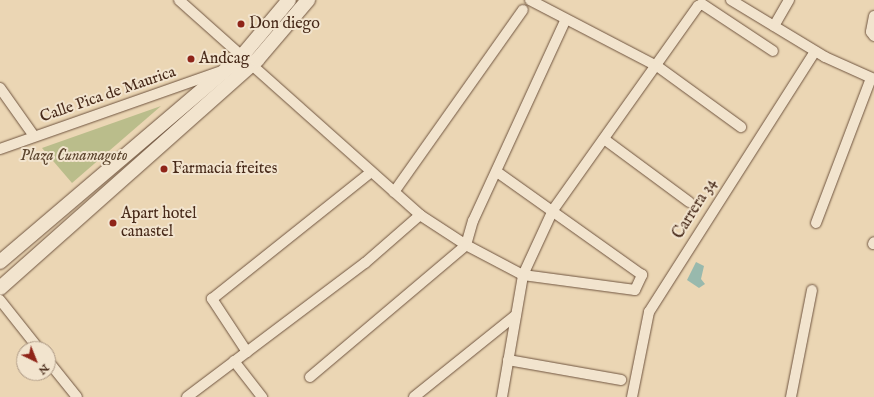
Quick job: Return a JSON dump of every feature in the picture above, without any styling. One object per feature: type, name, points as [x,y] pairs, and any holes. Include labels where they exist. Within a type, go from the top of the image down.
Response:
[{"type":"street","points":[[179,0],[420,215],[466,245],[523,276],[633,292],[643,277],[554,210],[496,172]]},
{"type":"street","points":[[0,262],[225,70],[246,60],[289,0]]},
{"type":"street","points":[[0,288],[246,60],[308,0]]},
{"type":"street","points":[[530,0],[657,66],[741,127]]},
{"type":"street","points":[[731,0],[815,51],[873,78],[816,223]]},
{"type":"street","points":[[774,26],[789,0]]},
{"type":"street","points":[[502,397],[523,276],[554,210],[700,4],[773,51]]},
{"type":"street","points":[[394,192],[523,10]]},
{"type":"street","points":[[874,16],[871,32],[874,36]]},
{"type":"street","points":[[310,378],[466,245],[496,172],[566,20]]},
{"type":"street","name":"Carrera 34","points":[[632,397],[649,312],[815,51]]},
{"type":"street","name":"Calle Pica de Maurica","points":[[0,148],[225,70]]},
{"type":"street","points":[[0,88],[34,136]]},
{"type":"street","points":[[604,139],[689,202]]},
{"type":"street","points":[[247,352],[212,299],[371,172]]},
{"type":"street","points":[[187,397],[364,263],[420,215]]},
{"type":"street","points":[[791,397],[812,290]]},
{"type":"street","points":[[0,300],[33,341]]},
{"type":"street","points":[[414,397],[516,315]]},
{"type":"street","points":[[508,360],[621,380]]},
{"type":"street","points":[[234,361],[262,397]]},
{"type":"street","points":[[56,371],[77,397]]},
{"type":"green space","name":"Plaza Cunamagoto","points":[[161,106],[72,183],[42,148]]},
{"type":"water","points":[[696,262],[704,266],[701,279],[705,284],[699,288],[687,280]]},
{"type":"place","name":"Don diego","points":[[241,24]]},
{"type":"place","name":"Andcag","points":[[191,59]]},
{"type":"place","name":"Farmacia freites","points":[[164,169]]},
{"type":"place","name":"Apart hotel canastel","points":[[113,223]]}]
